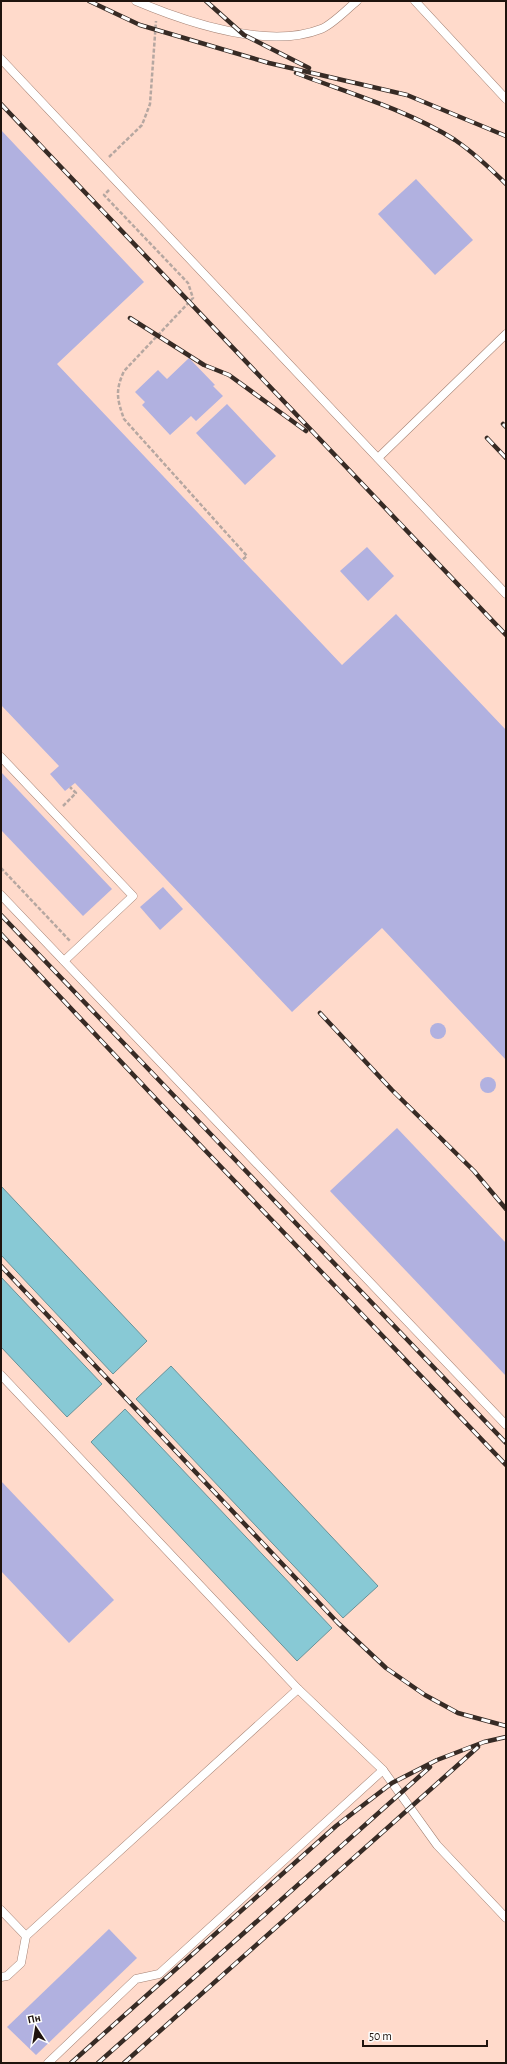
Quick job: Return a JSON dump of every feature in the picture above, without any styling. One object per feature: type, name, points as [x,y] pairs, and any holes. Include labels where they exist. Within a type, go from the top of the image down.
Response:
[{"type":"lane","points":[[136,1],[156,10],[244,35],[284,38],[322,29],[357,1]]},
{"type":"lane","points":[[415,1],[506,99]]},
{"type":"lane","points":[[1,59],[506,594]]},
{"type":"lane","points":[[378,458],[506,334]]},
{"type":"lane","points":[[1,757],[133,896],[64,961]]},
{"type":"lane","points":[[1,895],[506,1425]]},
{"type":"lane","points":[[1,1375],[298,1689],[383,1770],[436,1845],[506,1918]]},
{"type":"lane","points":[[1,1977],[7,1976],[21,1963],[26,1936],[298,1689]]},
{"type":"lane","points":[[48,2063],[136,1979],[159,1974],[383,1770]]},
{"type":"lane","points":[[1,1910],[26,1936]]},
{"type":"path","points":[[108,158],[142,125],[150,104],[156,10]]},
{"type":"path","points":[[104,195],[188,283],[193,298],[124,371],[117,386],[118,402],[124,419],[247,556],[242,560]]},
{"type":"path","points":[[55,814],[76,793],[70,787]]},
{"type":"path","points":[[1,868],[77,949]]},
{"type":"shaded area","points":[[1,1],[506,1],[506,2063],[1,2063]]},
{"type":"water","points":[[1,1186],[147,1341],[113,1374],[1,1255]]},
{"type":"water","points":[[1,1277],[102,1384],[67,1417],[1,1347]]},
{"type":"water","points":[[171,1366],[378,1586],[343,1618],[136,1399]]},
{"type":"water","points":[[125,1409],[332,1628],[297,1661],[91,1442]]},
{"type":"building","points":[[1,130],[144,282],[57,364],[342,665],[396,614],[506,730],[506,1060],[382,928],[292,1012],[75,783],[65,791],[50,774],[59,766],[1,705]]},
{"type":"building","points":[[416,179],[473,240],[435,275],[378,214]]},
{"type":"building","points":[[189,358],[215,385],[213,386],[223,396],[196,421],[191,416],[170,435],[142,405],[145,402],[135,392],[158,370],[167,379]]},
{"type":"building","points":[[227,404],[276,456],[245,485],[196,433]]},
{"type":"building","points":[[367,547],[394,576],[368,601],[340,571]]},
{"type":"building","points":[[1,772],[112,889],[83,916],[1,830]]},
{"type":"building","points":[[163,887],[183,909],[160,930],[140,907]]},
{"type":"building","points":[[435,1023],[441,1023],[446,1028],[444,1037],[441,1039],[435,1039],[430,1034],[430,1028]]},
{"type":"building","points":[[485,1077],[491,1077],[496,1082],[494,1091],[491,1093],[485,1093],[480,1088],[480,1082]]},
{"type":"building","points":[[397,1128],[506,1243],[506,1376],[330,1191]]},
{"type":"building","points":[[1,1481],[114,1600],[69,1643],[1,1571]]},
{"type":"building","points":[[109,1929],[137,1958],[36,2055],[7,2027]]},
{"type":"railway","points":[[89,1],[140,25],[269,63],[407,95],[506,136]]},
{"type":"railway","points":[[206,1],[244,35],[309,68]]},
{"type":"railway","points":[[296,73],[398,111],[437,129],[469,150],[506,184]]},
{"type":"railway","points":[[1,104],[506,635]]},
{"type":"railway","points":[[130,318],[204,365],[229,375],[306,431]]},
{"type":"railway","points":[[503,424],[506,427]]},
{"type":"railway","points":[[487,438],[506,458]]},
{"type":"railway","points":[[1,915],[506,1443]]},
{"type":"railway","points":[[1,934],[156,1099],[506,1465]]},
{"type":"railway","points":[[320,1013],[392,1090],[474,1171],[506,1209]]},
{"type":"railway","points":[[1,1266],[338,1623],[386,1668],[425,1695],[458,1713],[506,1726]]},
{"type":"railway","points":[[71,2063],[336,1826],[392,1783],[437,1760],[484,1742],[506,1737]]},
{"type":"railway","points":[[124,2063],[478,1747]]},
{"type":"railway","points":[[98,2063],[430,1767]]}]
